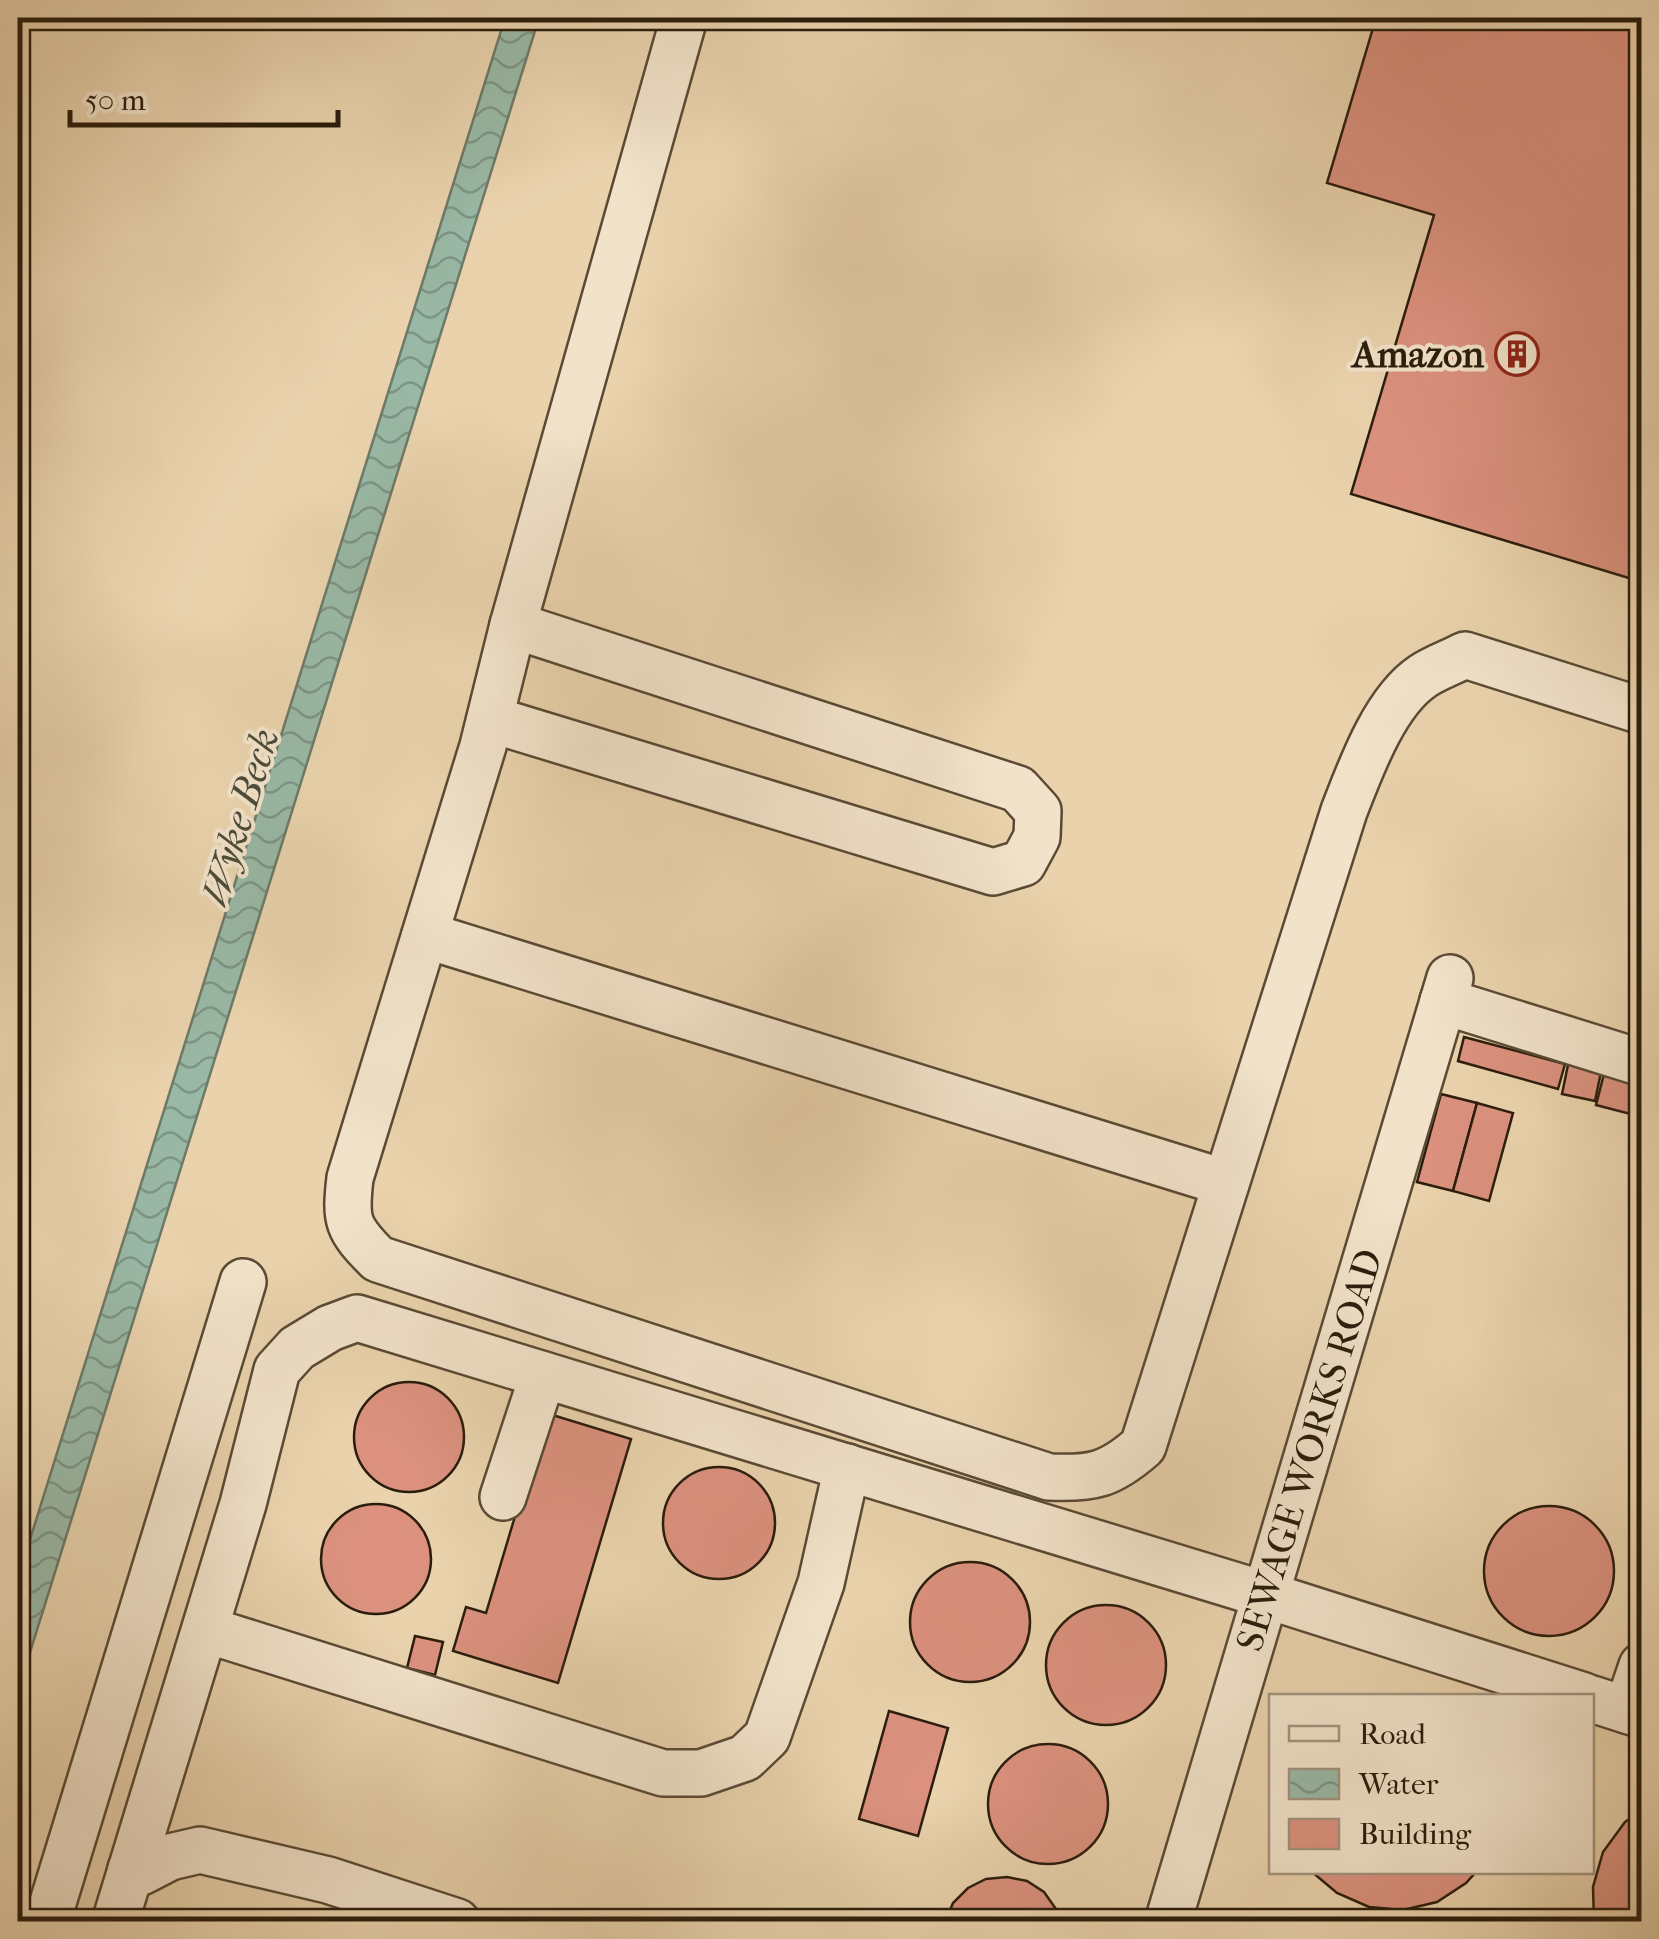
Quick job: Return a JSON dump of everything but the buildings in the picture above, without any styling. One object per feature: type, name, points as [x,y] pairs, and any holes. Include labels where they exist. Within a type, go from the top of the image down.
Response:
[{"type":"lane","points":[[684,18],[512,625],[490,719],[350,1178],[346,1214],[358,1239],[378,1259],[1049,1478],[1088,1479],[1120,1467],[1143,1446],[1344,811],[1369,745],[1390,713],[1420,678],[1466,656],[1642,711]]},
{"type":"lane","points":[[490,719],[994,872],[1023,862],[1037,837],[1038,810],[1018,790],[512,625]]},
{"type":"lane","points":[[425,935],[1226,1183]]},
{"type":"lane","name":"SEWAGE WORKS ROAD","points":[[1168,1922],[1446,990],[1642,1063]]},
{"type":"lane","points":[[46,1922],[243,1282]]},
{"type":"lane","points":[[115,1922],[243,1504],[277,1370],[297,1348],[330,1328],[357,1318],[1578,1694]]},
{"type":"lane","points":[[503,1497],[543,1375]]},
{"type":"lane","points":[[202,1639],[220,1634],[664,1773],[701,1773],[745,1758],[767,1737],[821,1583],[847,1468]]},
{"type":"lane","points":[[1620,1708],[1642,1666]]},
{"type":"lane","points":[[131,1869],[141,1872],[170,1857],[200,1850],[328,1880],[458,1922]]},
{"type":"water","points":[[505,18],[539,18],[18,1691],[18,1578]]},
{"type":"place","name":"Amazon","points":[[1517,354]]},
{"type":"water label","name":"Wyke Beck","points":[[239,817]]}]
